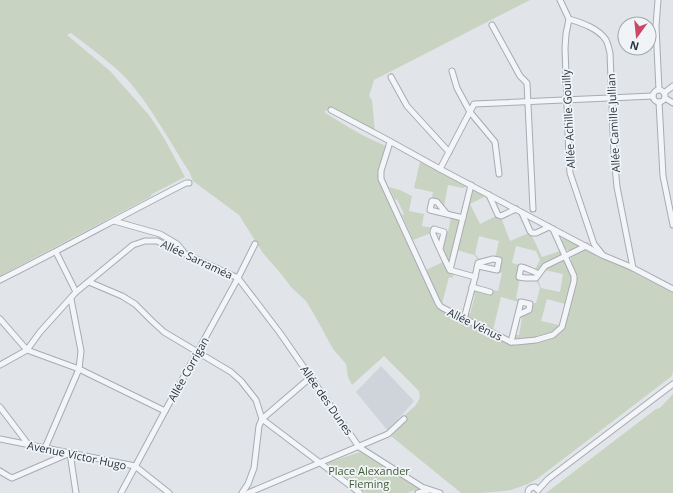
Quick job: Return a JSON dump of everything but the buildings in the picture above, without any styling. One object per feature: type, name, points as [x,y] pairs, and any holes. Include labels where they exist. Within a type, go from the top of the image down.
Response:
[{"type":"street","points":[[560,0],[569,19]]},
{"type":"street","points":[[658,0],[656,26],[663,94],[662,101],[659,102],[663,176],[673,225]]},
{"type":"street","name":"Allée Camille Jullian","points":[[569,19],[586,24],[597,31],[606,41],[610,53],[614,156],[617,187],[633,268]]},
{"type":"street","name":"Allée Achille Gouilly","points":[[569,19],[565,48],[570,173],[594,244],[602,255]]},
{"type":"street","points":[[492,25],[520,76],[527,83],[533,209]]},
{"type":"street","points":[[452,71],[457,88],[470,112],[496,142],[499,174]]},
{"type":"street","points":[[391,77],[407,106],[449,152]]},
{"type":"street","points":[[663,94],[673,86]]},
{"type":"street","points":[[653,96],[656,91],[663,94],[673,103]]},
{"type":"street","points":[[440,169],[474,104],[653,96]]},
{"type":"street","points":[[653,96],[655,101],[659,102]]},
{"type":"street","points":[[331,110],[602,255],[633,268],[673,289]]},
{"type":"street","name":"Allée Vénus","points":[[390,142],[381,172],[381,179],[440,306],[464,319],[511,342],[536,340],[553,335],[562,327],[574,276],[551,228]]},
{"type":"street","points":[[0,280],[56,252],[160,196],[186,183],[189,183]]},
{"type":"street","points":[[450,270],[471,185]]},
{"type":"street","points":[[490,195],[498,215],[501,216],[516,209]]},
{"type":"street","points":[[522,212],[532,233],[551,228]]},
{"type":"street","points":[[446,214],[462,218]]},
{"type":"street","points":[[114,221],[160,234],[177,244],[186,254]]},
{"type":"street","name":"Allée Sarraméa","points":[[27,350],[40,332],[76,292],[133,245],[140,242],[152,240],[157,241],[238,278]]},
{"type":"street","name":"Allée Corrigan","points":[[121,493],[255,244]]},
{"type":"street","points":[[539,274],[545,266],[586,246]]},
{"type":"street","points":[[440,249],[450,270],[475,277]]},
{"type":"street","points":[[56,252],[76,292]]},
{"type":"street","points":[[464,319],[478,266]]},
{"type":"street","name":"Allée des Dunes","points":[[238,278],[311,376],[359,447],[422,487],[440,493]]},
{"type":"street","points":[[88,282],[122,296],[135,304],[164,332],[231,372],[242,381],[256,400],[262,419],[360,493]]},
{"type":"street","points":[[472,287],[490,292]]},
{"type":"street","points":[[45,448],[79,369],[81,351],[71,299]]},
{"type":"street","points":[[511,342],[518,314]]},
{"type":"street","points":[[0,319],[27,350],[79,369],[165,411]]},
{"type":"street","points":[[0,365],[27,350]]},
{"type":"street","points":[[242,493],[248,484],[254,468],[259,426],[262,419],[311,376]]},
{"type":"street","points":[[528,493],[529,490],[535,487],[538,491],[548,479],[561,468],[673,384]]},
{"type":"street","points":[[0,407],[28,444]]},
{"type":"street","points":[[248,493],[320,464],[388,434],[404,420]]},
{"type":"street","name":"Avenue Victor Hugo","points":[[0,439],[135,466],[169,493]]},
{"type":"street","points":[[0,471],[12,478],[70,453],[76,493]]},
{"type":"street","points":[[418,493],[430,490]]},
{"type":"shaded area","points":[[381,366],[414,401],[388,431],[356,392]]},
{"type":"green space","points":[[0,0],[530,0],[374,80],[369,96],[372,100],[375,132],[330,108],[324,112],[370,139],[386,146],[379,171],[379,179],[438,308],[509,343],[531,344],[547,340],[560,333],[565,325],[576,282],[571,263],[571,256],[586,249],[673,292],[672,376],[537,479],[528,484],[504,491],[461,493],[391,436],[407,420],[404,416],[415,406],[420,398],[419,391],[384,356],[352,385],[348,377],[346,364],[333,349],[306,301],[291,287],[263,253],[239,215],[193,181],[190,173],[160,124],[144,100],[126,78],[99,54],[71,33],[67,35],[110,71],[149,115],[164,138],[185,177],[0,276]]},
{"type":"green space","points":[[420,162],[467,186],[463,188],[448,185],[444,206],[440,200],[432,198],[433,192],[414,188]]},
{"type":"green space","points":[[389,187],[400,190],[412,196],[409,211],[424,214],[422,226],[433,228],[431,233],[413,240],[402,215],[404,214]]},
{"type":"green space","points":[[473,190],[486,196],[470,204],[480,224],[496,216],[502,218],[510,241],[529,233],[542,257],[560,251],[561,254],[546,263],[537,272],[534,271],[540,260],[536,251],[516,246],[512,263],[520,265],[520,278],[516,298],[520,299],[519,302],[501,297],[493,330],[467,316],[468,313],[470,314],[475,295],[473,294],[474,291],[498,291],[502,273],[498,272],[501,260],[495,258],[499,241],[479,236],[475,254],[481,261],[480,262],[474,255],[457,250]]},
{"type":"green space","points":[[451,217],[460,220],[449,264],[443,249],[446,231],[448,232]]},
{"type":"green space","points":[[563,238],[577,245],[577,248],[567,250],[561,241]]},
{"type":"green space","points":[[562,259],[564,260],[571,277],[565,304],[547,299],[541,321],[559,325],[559,327],[544,335],[516,340],[515,335],[519,335],[522,318],[520,315],[530,312],[531,303],[536,303],[540,288],[536,280],[538,279],[541,288],[560,292],[563,274],[544,270]]},
{"type":"green space","points":[[443,262],[448,271],[454,274],[452,278],[449,277],[442,304],[426,270]]},
{"type":"green space","points":[[673,394],[673,493],[546,493],[656,409],[660,408]]},
{"type":"green space","name":"Place Alexander Fleming","points":[[360,452],[419,489],[407,493],[366,493],[327,463]]}]
